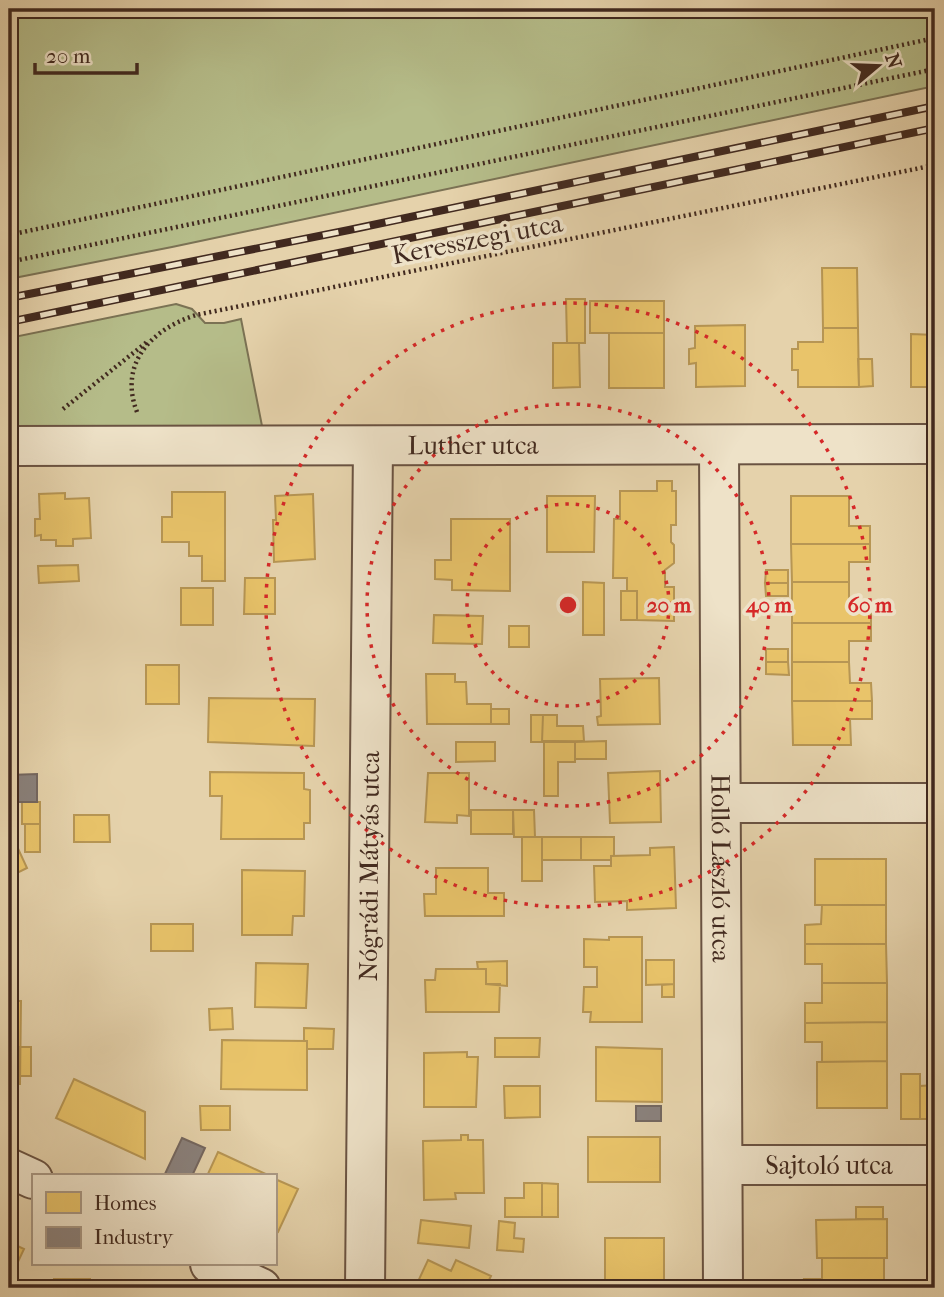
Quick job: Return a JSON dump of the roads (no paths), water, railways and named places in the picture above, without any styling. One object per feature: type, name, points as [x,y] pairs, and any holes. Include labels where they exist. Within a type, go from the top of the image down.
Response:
[{"type":"street","name":"Luther utca","points":[[9,446],[935,444]]},
{"type":"street","name":"Nógrádi Mátyás utca","points":[[365,1288],[373,446]]},
{"type":"street","name":"Holló László utca","points":[[719,446],[723,1288]]},
{"type":"street","points":[[721,803],[935,803]]},
{"type":"street","name":"Sajtoló utca","points":[[724,1165],[935,1165]]},
{"type":"street","points":[[9,1168],[32,1180]]},
{"type":"street","points":[[214,1266],[261,1288]]},
{"type":"railway","points":[[9,298],[349,230],[935,106]]},
{"type":"railway","points":[[9,322],[935,128]]}]
